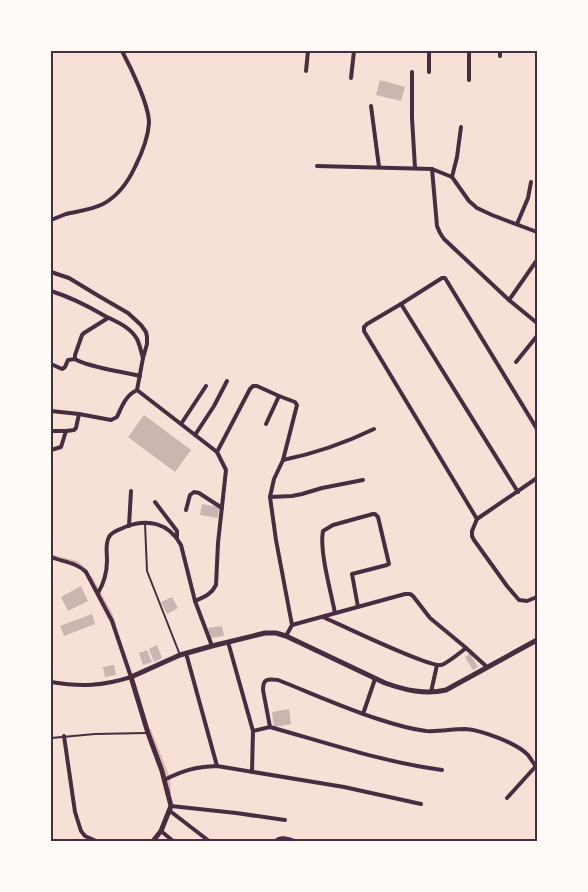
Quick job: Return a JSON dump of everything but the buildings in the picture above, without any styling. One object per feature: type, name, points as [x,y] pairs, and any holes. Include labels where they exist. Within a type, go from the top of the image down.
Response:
[{"type":"street","points":[[51,220],[65,214],[89,210],[103,204],[116,195],[132,175],[140,158],[147,140],[149,121],[142,96],[122,51]]},
{"type":"street","points":[[306,51],[306,71]]},
{"type":"street","points":[[351,78],[354,51]]},
{"type":"street","points":[[429,51],[429,72]]},
{"type":"street","points":[[469,51],[469,80]]},
{"type":"street","points":[[500,51],[500,56]]},
{"type":"street","points":[[412,72],[415,168]]},
{"type":"street","points":[[371,106],[379,167]]},
{"type":"street","points":[[452,177],[461,127]]},
{"type":"street","points":[[317,166],[432,169],[452,177],[473,205],[492,215],[537,232]]},
{"type":"street","points":[[432,169],[437,226],[444,239],[509,300],[537,323]]},
{"type":"street","points":[[517,224],[528,198],[531,182]]},
{"type":"street","points":[[509,300],[537,260]]},
{"type":"street","points":[[51,272],[69,278],[128,313],[146,332],[147,344],[137,390]]},
{"type":"street","points":[[477,519],[364,332],[364,327],[442,278],[445,278],[537,429]]},
{"type":"street","points":[[51,291],[87,306],[115,320],[126,328],[136,339],[143,358]]},
{"type":"street","points":[[401,304],[518,492]]},
{"type":"street","points":[[75,359],[82,335],[108,318]]},
{"type":"street","points":[[126,328],[134,318]]},
{"type":"street","points":[[516,362],[537,336]]},
{"type":"street","points":[[51,364],[62,369],[68,360],[75,359],[95,366],[140,376]]},
{"type":"street","points":[[195,436],[227,382]]},
{"type":"street","points":[[181,424],[206,386]]},
{"type":"street","points":[[217,452],[250,388],[253,386],[296,403],[283,460],[274,479],[270,496],[292,625],[286,636]]},
{"type":"street","points":[[51,411],[114,420],[117,418],[127,398],[137,390]]},
{"type":"street","points":[[137,390],[217,452],[226,470],[218,543],[216,586],[208,595],[195,601]]},
{"type":"street","points":[[266,424],[279,396]]},
{"type":"street","points":[[51,431],[74,430],[79,414]]},
{"type":"street","points":[[283,460],[308,455],[344,444],[374,428]]},
{"type":"street","points":[[51,450],[61,447],[66,431]]},
{"type":"street","points":[[537,478],[477,519],[472,530],[474,540],[519,600],[537,597]]},
{"type":"street","points":[[270,496],[292,496],[363,480]]},
{"type":"street","points":[[129,526],[132,491]]},
{"type":"street","points":[[186,510],[190,495],[194,492],[199,492],[222,508]]},
{"type":"street","points":[[155,502],[174,527],[177,538]]},
{"type":"street","points":[[335,613],[324,556],[323,530],[375,514],[378,517],[389,564],[352,574],[358,607]]},
{"type":"street","points":[[98,593],[104,582],[108,538],[112,533],[129,526],[145,523],[159,525],[171,531],[181,545],[195,601],[212,646]]},
{"type":"street","points":[[51,557],[80,567],[86,572],[98,593],[112,622],[131,677],[162,771],[171,809],[209,841]]},
{"type":"street","points":[[292,625],[410,594],[416,598],[430,618],[487,667]]},
{"type":"street","points":[[322,617],[437,665],[442,665],[466,648]]},
{"type":"street","points":[[51,682],[80,686],[117,681],[131,677],[186,653],[265,633],[276,633],[375,679],[399,688],[431,692],[446,690],[537,640]]},
{"type":"street","points":[[228,642],[253,731],[252,772]]},
{"type":"street","points":[[186,653],[217,766]]},
{"type":"street","points":[[431,692],[437,665]]},
{"type":"street","points":[[270,727],[263,690],[264,681],[269,679],[278,680],[378,720],[426,730],[466,729],[477,731],[516,746],[527,754],[536,767],[507,798]]},
{"type":"street","points":[[363,714],[375,679]]},
{"type":"street","points":[[253,731],[270,727],[389,760],[442,770]]},
{"type":"street","points":[[64,736],[80,832],[96,841]]},
{"type":"street","points":[[164,780],[183,771],[201,766],[217,766],[344,787],[422,804]]},
{"type":"street","points":[[171,809],[236,813],[285,820]]},
{"type":"street","points":[[153,841],[161,831],[171,809]]},
{"type":"street","points":[[161,831],[173,841]]},
{"type":"street","points":[[276,841],[279,838],[294,841]]},
{"type":"lane","points":[[145,523],[147,571],[180,655]]},
{"type":"lane","points":[[51,738],[148,733]]},
{"type":"waterway","points":[[53,556],[77,562],[87,571]]},
{"type":"waterway","points":[[91,577],[115,624]]},
{"type":"waterway","points":[[150,730],[169,778],[170,794]]}]
